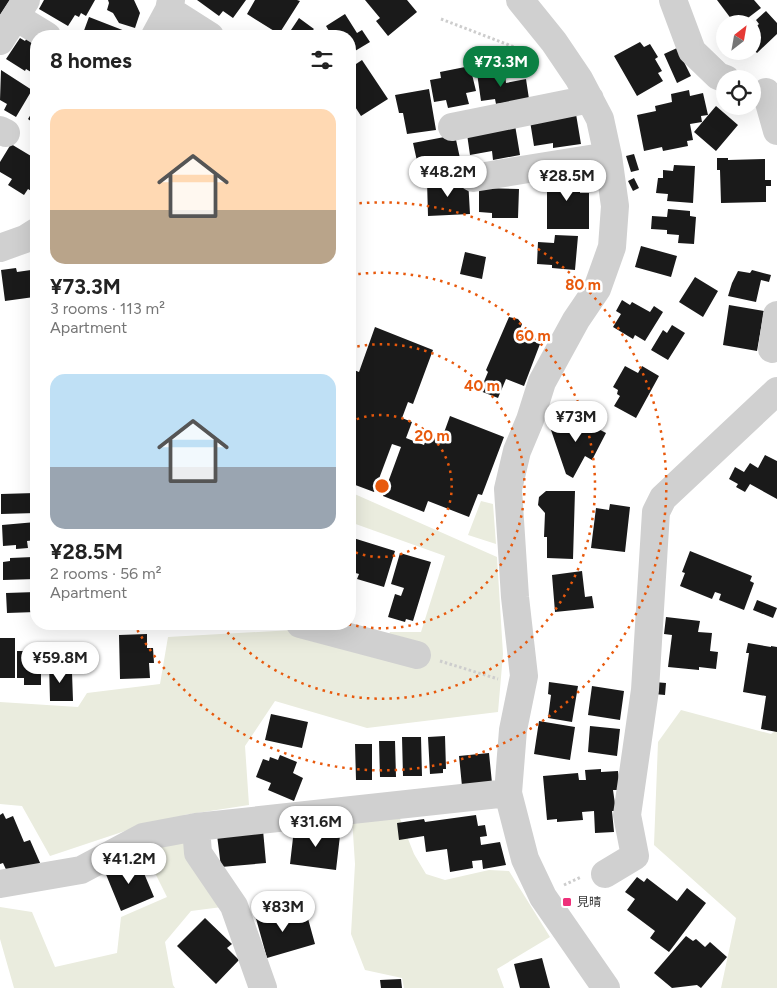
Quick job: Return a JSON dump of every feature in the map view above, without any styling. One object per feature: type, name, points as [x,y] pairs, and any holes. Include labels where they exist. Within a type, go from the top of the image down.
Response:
[{"type":"street","points":[[520,0],[554,42],[579,79],[600,119],[608,156],[615,206],[612,247],[597,288],[576,320],[542,382],[530,420],[517,451],[508,489],[515,598],[524,676],[513,730],[508,793],[526,859],[543,897],[606,988]]},
{"type":"street","points":[[673,0],[692,50],[716,74]]},
{"type":"street","points":[[159,30],[170,5],[202,30]]},
{"type":"street","points":[[0,41],[21,8],[41,30]]},
{"type":"street","points":[[765,90],[777,131]]},
{"type":"street","points":[[452,127],[590,99]]},
{"type":"street","points":[[473,178],[608,156]]},
{"type":"street","points":[[0,248],[25,240],[30,236]]},
{"type":"street","points":[[772,349],[777,315]]},
{"type":"street","points":[[605,874],[635,856],[627,815],[646,690],[656,512],[663,498],[777,391]]},
{"type":"street","points":[[323,630],[417,655]]},
{"type":"street","points":[[0,884],[81,870],[143,837],[196,827],[508,793]]},
{"type":"street","points":[[196,827],[198,852],[234,906],[264,988]]},
{"type":"path","points":[[442,19],[522,50],[554,42]]},
{"type":"path","points":[[417,655],[521,686]]},
{"type":"shaded area","points":[[356,495],[497,557],[503,654],[498,712],[367,728],[275,701],[245,746],[249,805],[184,815],[222,907],[191,911],[165,942],[175,988],[14,988],[0,939],[0,907],[32,912],[55,967],[117,953],[121,917],[167,897],[145,853],[137,827],[50,856],[22,806],[0,804],[0,702],[78,707],[87,693],[160,684],[168,637],[293,630],[378,657],[390,632],[421,632],[445,556],[356,524]]},
{"type":"shaded area","points":[[481,501],[493,504],[496,544],[468,535]]},
{"type":"shaded area","points":[[681,710],[771,734],[777,730],[777,988],[721,988],[736,918],[654,845],[658,742]]},
{"type":"shaded area","points":[[397,811],[414,854],[426,874],[445,880],[489,870],[509,871],[550,937],[497,969],[504,988],[404,988],[402,978],[365,970],[351,934],[355,864],[352,818]]},
{"type":"building","points":[[0,0],[10,0],[0,15]]},
{"type":"building","points":[[44,0],[95,0],[86,16],[81,13],[79,17],[75,15],[68,26],[39,9]]},
{"type":"building","points":[[108,0],[134,0],[140,13],[135,28],[119,23],[113,13],[107,10]]},
{"type":"building","points":[[197,0],[246,0],[233,18],[223,11],[219,16]]},
{"type":"building","points":[[255,0],[300,1],[282,30],[273,30],[247,14]]},
{"type":"building","points":[[365,0],[407,0],[417,12],[388,36],[376,21],[380,18]]},
{"type":"building","points":[[717,0],[754,0],[761,8],[752,15],[728,15]]},
{"type":"building","points":[[766,11],[777,23],[777,34],[761,49],[761,16]]},
{"type":"building","points":[[345,14],[355,30],[328,30],[326,26]]},
{"type":"building","points":[[89,17],[122,30],[84,30]]},
{"type":"building","points":[[299,18],[314,29],[313,30],[291,30]]},
{"type":"building","points":[[362,30],[370,42],[356,50],[356,31],[357,33]]},
{"type":"building","points":[[28,36],[30,37],[30,71],[26,69],[25,71],[6,59],[20,38],[25,41]]},
{"type":"building","points":[[640,42],[644,47],[650,44],[658,57],[655,59],[662,71],[658,73],[663,81],[637,96],[614,56]]},
{"type":"building","points":[[677,48],[691,76],[677,83],[664,54]]},
{"type":"building","points":[[362,60],[388,99],[361,116],[356,108],[356,64]]},
{"type":"building","points":[[470,66],[476,91],[466,93],[469,104],[448,108],[446,100],[434,102],[430,80],[441,78],[440,72]]},
{"type":"building","points":[[1,70],[30,89],[30,93],[16,117],[4,110],[7,104],[0,100]]},
{"type":"building","points":[[494,70],[495,76],[505,74],[506,83],[526,79],[529,99],[496,104],[495,99],[481,101],[477,73]]},
{"type":"building","points":[[429,89],[436,130],[407,134],[403,113],[399,113],[395,95]]},
{"type":"building","points":[[689,90],[690,96],[703,93],[708,115],[701,116],[702,122],[690,124],[693,140],[687,141],[688,146],[663,151],[662,147],[644,151],[637,115],[656,111],[655,106],[672,102],[671,94]]},
{"type":"building","points":[[716,106],[716,115],[726,115],[738,125],[716,151],[694,132]]},
{"type":"building","points":[[576,114],[581,144],[553,148],[553,143],[534,146],[530,121]]},
{"type":"building","points":[[515,125],[520,155],[493,160],[492,151],[470,155],[467,134]]},
{"type":"building","points":[[455,135],[461,163],[428,170],[426,159],[417,161],[413,143]]},
{"type":"building","points":[[11,144],[30,155],[30,190],[28,189],[24,195],[8,185],[12,179],[0,172],[0,162]]},
{"type":"building","points":[[634,154],[639,170],[631,172],[626,156]]},
{"type":"building","points":[[717,158],[728,158],[728,160],[765,159],[765,180],[771,180],[771,186],[766,186],[766,202],[721,203],[720,170],[717,170]]},
{"type":"building","points":[[674,165],[695,166],[693,203],[667,201],[668,194],[656,193],[658,178],[663,178],[663,170],[673,171]]},
{"type":"building","points":[[547,173],[580,173],[580,193],[589,193],[589,229],[547,229]]},
{"type":"building","points":[[634,178],[639,188],[633,191],[628,181]]},
{"type":"building","points":[[468,179],[470,214],[428,216],[427,181]]},
{"type":"building","points":[[479,188],[519,189],[518,218],[492,218],[492,213],[479,212]]},
{"type":"building","points":[[668,209],[690,211],[690,216],[696,217],[694,244],[678,243],[679,235],[667,234],[667,230],[651,229],[652,216],[667,217]]},
{"type":"building","points":[[555,235],[578,236],[575,270],[552,268],[552,265],[537,264],[538,242],[554,243]]},
{"type":"building","points":[[641,246],[677,256],[671,277],[635,267]]},
{"type":"building","points":[[465,252],[486,257],[482,279],[460,274]]},
{"type":"building","points":[[16,268],[17,272],[30,270],[30,298],[5,301],[1,270]]},
{"type":"building","points":[[752,270],[771,275],[769,282],[761,280],[756,302],[728,296],[738,271],[750,273]]},
{"type":"building","points":[[695,277],[718,291],[703,317],[679,302]]},
{"type":"building","points":[[622,300],[630,305],[632,302],[650,312],[654,306],[663,312],[645,341],[635,335],[633,339],[613,327],[621,314],[616,311]]},
{"type":"building","points":[[729,305],[764,311],[757,351],[723,345]]},
{"type":"building","points":[[509,317],[518,319],[522,324],[518,335],[540,344],[524,386],[506,379],[498,398],[480,391],[488,372],[486,370]]},
{"type":"building","points":[[672,325],[685,333],[668,360],[651,350],[663,330],[667,333]]},
{"type":"building","points":[[375,327],[433,350],[413,404],[408,402],[402,418],[412,422],[406,438],[424,445],[427,436],[441,441],[450,416],[504,437],[482,495],[478,494],[469,517],[428,501],[424,512],[383,496],[401,447],[392,444],[374,492],[356,485],[356,371],[359,372]]},
{"type":"building","points":[[625,366],[638,373],[642,366],[659,376],[636,418],[614,406],[620,396],[617,394],[618,390],[613,387]]},
{"type":"building","points":[[576,417],[606,433],[592,460],[585,456],[573,478],[566,474],[551,430],[556,422],[566,419],[572,422]]},
{"type":"building","points":[[765,455],[777,461],[777,499],[750,484],[745,492],[736,487],[738,484],[729,479],[735,467],[744,472],[750,463],[758,468]]},
{"type":"building","points":[[546,491],[575,491],[573,559],[547,558],[547,537],[544,537],[545,513],[538,505],[539,497]]},
{"type":"building","points":[[30,493],[30,513],[1,514],[1,494]]},
{"type":"building","points":[[610,504],[630,507],[625,552],[591,548],[596,508],[609,510]]},
{"type":"building","points":[[30,523],[30,541],[27,541],[28,548],[16,549],[16,545],[3,546],[2,525]]},
{"type":"building","points":[[356,539],[395,551],[384,587],[357,579],[359,574],[356,573]]},
{"type":"building","points":[[690,551],[752,576],[750,581],[754,583],[744,610],[719,600],[721,594],[715,592],[712,599],[680,586],[685,573],[682,572]]},
{"type":"building","points":[[400,553],[431,562],[413,621],[406,619],[405,622],[388,617],[395,594],[401,596],[404,588],[391,584]]},
{"type":"building","points":[[30,557],[30,579],[3,580],[3,562],[10,561],[10,558]]},
{"type":"building","points":[[582,571],[585,597],[592,596],[594,608],[555,612],[552,575]]},
{"type":"building","points":[[30,592],[30,612],[7,613],[6,593]]},
{"type":"building","points":[[757,600],[777,608],[773,618],[753,610]]},
{"type":"building","points":[[666,617],[700,621],[698,632],[712,633],[710,651],[718,652],[716,669],[699,667],[699,670],[668,667],[672,635],[664,634]]},
{"type":"building","points":[[147,634],[147,648],[153,648],[154,663],[149,663],[150,678],[120,679],[119,635]]},
{"type":"building","points":[[0,638],[15,638],[15,678],[0,678]]},
{"type":"building","points":[[748,643],[777,647],[777,732],[761,729],[766,696],[743,692],[749,653],[746,653]]},
{"type":"building","points":[[17,651],[41,651],[41,685],[24,685],[24,678],[17,678]]},
{"type":"building","points":[[49,663],[62,663],[62,673],[72,672],[73,701],[50,701]]},
{"type":"building","points":[[549,682],[578,686],[572,722],[548,718],[551,695],[548,694]]},
{"type":"building","points":[[654,682],[666,683],[665,695],[654,694]]},
{"type":"building","points":[[592,686],[624,691],[620,720],[588,715]]},
{"type":"building","points":[[271,714],[308,722],[302,748],[265,740]]},
{"type":"building","points":[[539,721],[575,727],[570,760],[534,754]]},
{"type":"building","points":[[590,726],[620,729],[617,756],[588,752]]},
{"type":"building","points":[[445,736],[446,769],[443,769],[443,773],[430,774],[428,737]]},
{"type":"building","points":[[402,737],[421,737],[422,776],[403,776]]},
{"type":"building","points":[[379,741],[395,741],[396,777],[380,777]]},
{"type":"building","points":[[355,744],[372,744],[372,780],[356,780]]},
{"type":"building","points":[[489,753],[492,783],[462,786],[459,756]]},
{"type":"building","points":[[280,755],[297,762],[293,773],[303,778],[294,801],[268,790],[271,783],[256,777],[263,759],[269,761],[270,757],[278,760]]},
{"type":"building","points":[[601,769],[601,772],[618,771],[620,790],[613,790],[616,811],[612,811],[614,832],[595,833],[594,811],[582,812],[583,820],[557,822],[557,819],[547,820],[543,776],[578,773],[579,780],[586,780],[585,770]]},
{"type":"building","points":[[3,813],[6,819],[13,816],[24,842],[30,840],[41,865],[10,878],[3,863],[0,864],[0,815]]},
{"type":"building","points":[[476,815],[478,826],[485,825],[487,836],[480,837],[481,845],[500,842],[506,865],[483,869],[482,860],[472,861],[473,868],[450,872],[447,849],[426,852],[424,836],[399,840],[397,823],[424,819],[425,822]]},
{"type":"building","points":[[320,825],[341,827],[336,870],[290,864],[294,829],[319,832]]},
{"type":"building","points":[[263,830],[266,863],[221,867],[217,835]]},
{"type":"building","points":[[138,859],[154,897],[121,911],[105,872]]},
{"type":"building","points":[[637,877],[644,882],[647,878],[677,901],[687,888],[706,903],[669,952],[650,938],[655,931],[627,910],[635,899],[625,892]]},
{"type":"building","points":[[278,908],[282,923],[307,915],[315,944],[267,958],[255,915]]},
{"type":"building","points":[[205,918],[232,944],[227,948],[239,960],[216,984],[177,946]]},
{"type":"building","points":[[686,936],[693,941],[696,939],[705,947],[710,942],[727,957],[701,988],[697,985],[672,988],[654,973]]},
{"type":"building","points":[[542,958],[550,988],[520,988],[514,964]]},
{"type":"building","points":[[401,979],[402,988],[381,988],[380,980]]},
{"type":"place","name":"見晴","points":[[567,902]]}]
